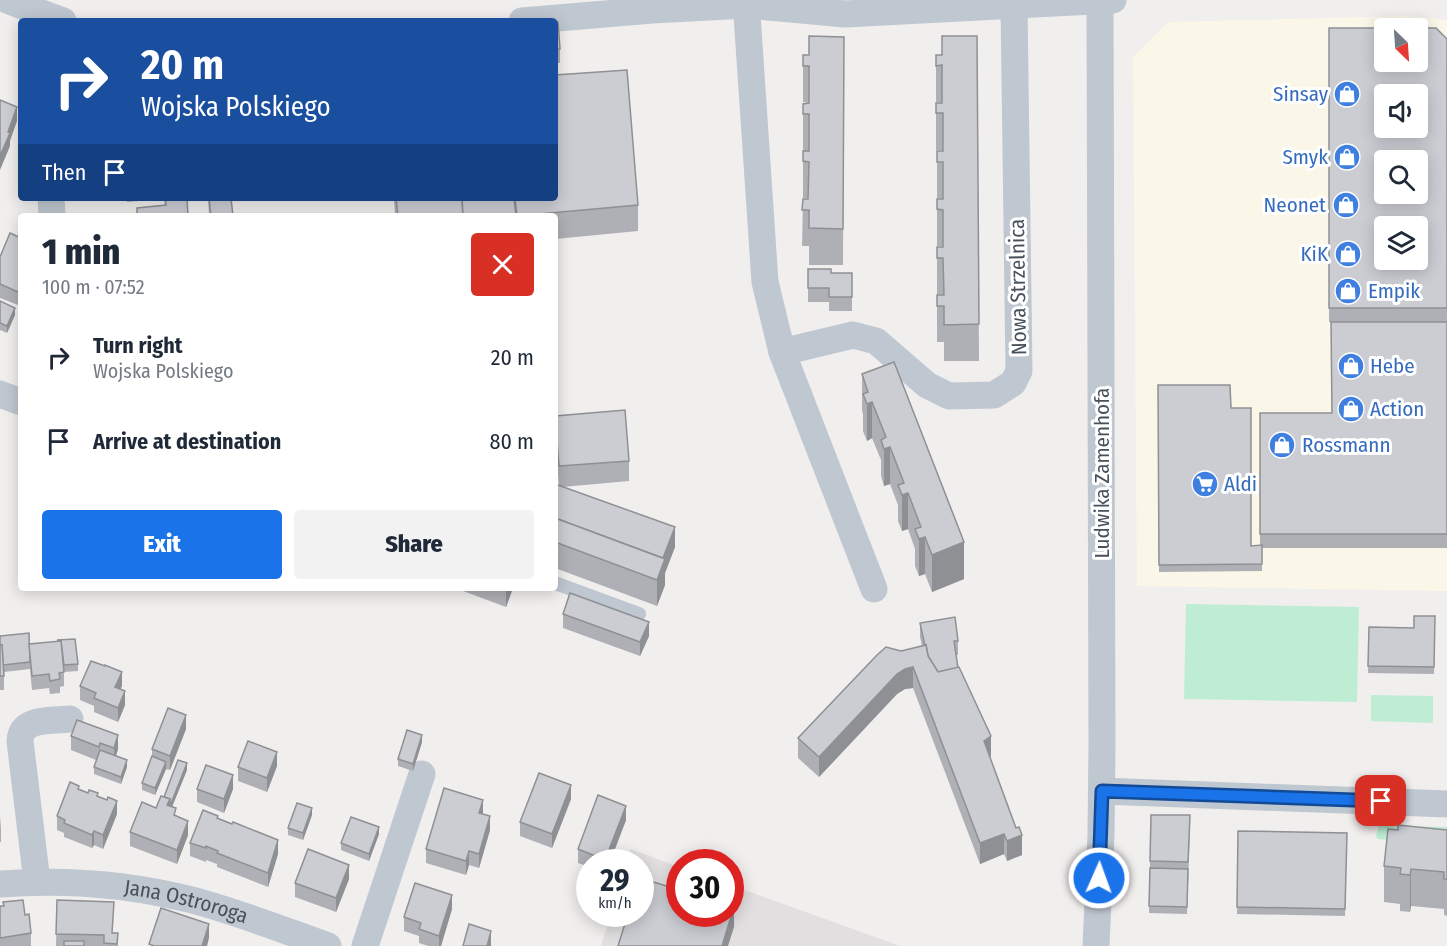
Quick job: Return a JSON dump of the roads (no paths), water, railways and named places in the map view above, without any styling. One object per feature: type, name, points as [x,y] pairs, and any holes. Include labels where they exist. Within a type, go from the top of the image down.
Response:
[{"type":"street","points":[[7,0],[47,18]]},
{"type":"street","points":[[557,18],[747,3],[844,7],[1014,5],[1104,0]]},
{"type":"street","name":"Ludwika Zamenhofa","points":[[1096,946],[1102,791],[1104,0]]},
{"type":"street","points":[[747,3],[765,282],[782,352],[874,589]]},
{"type":"street","name":"Nowa Strzelnica","points":[[782,352],[852,335],[876,341],[927,386],[948,396],[994,395],[1013,383],[1019,371],[1014,5]]},
{"type":"street","points":[[0,394],[18,401]]},
{"type":"street","points":[[37,882],[20,737],[23,729],[31,724],[70,719]]},
{"type":"street","points":[[365,946],[422,774]]},
{"type":"street","points":[[1102,791],[1447,804]]},
{"type":"street","name":"Jana Ostroroga","points":[[0,885],[37,882],[98,884],[176,896],[222,909],[328,946]]},
{"type":"lane","points":[[558,584],[639,614]]},
{"type":"place","name":"Sinsay","points":[[1347,94]]},
{"type":"place","name":"Smyk","points":[[1347,157]]},
{"type":"place","name":"Neonet","points":[[1346,205]]},
{"type":"place","name":"KiK","points":[[1348,254]]},
{"type":"place","name":"Empik","points":[[1348,291]]},
{"type":"place","name":"Hebe","points":[[1351,366]]},
{"type":"place","name":"Action","points":[[1351,409]]},
{"type":"place","name":"Rossmann","points":[[1282,445]]},
{"type":"place","name":"Aldi","points":[[1205,484]]}]
